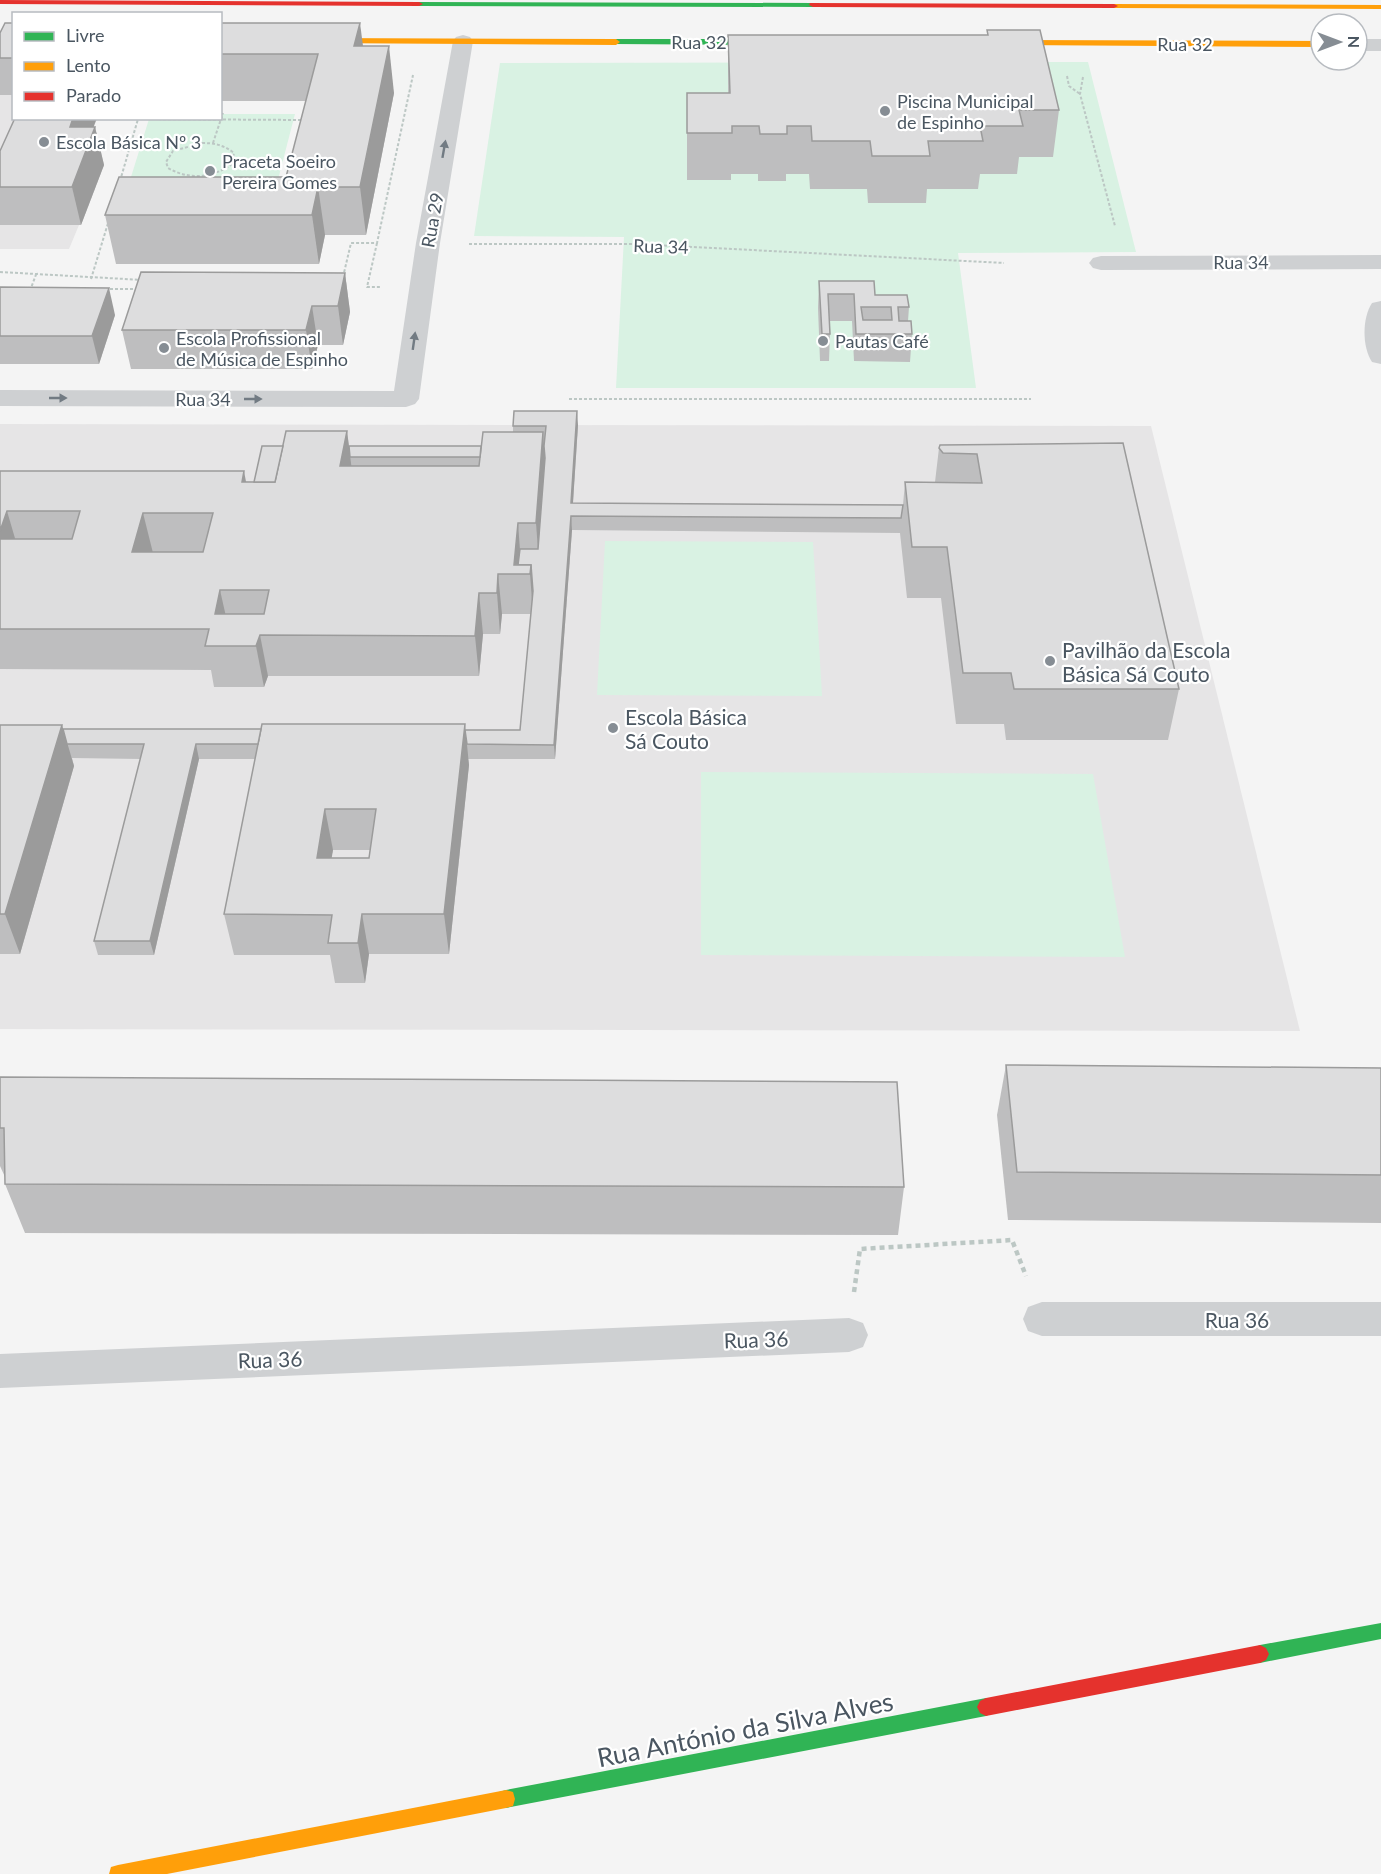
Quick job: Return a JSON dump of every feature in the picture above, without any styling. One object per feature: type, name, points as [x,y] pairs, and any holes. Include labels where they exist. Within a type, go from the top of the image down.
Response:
[{"type":"street","points":[[0,2],[1381,7]]},
{"type":"street","name":"Rua 32","points":[[303,41],[783,42]]},
{"type":"street","name":"Rua 29","points":[[406,399],[428,243],[463,41]]},
{"type":"street","name":"Rua 32","points":[[984,43],[1309,45]]},
{"type":"street","name":"Rua 34","points":[[1113,262],[1381,262]]},
{"type":"street","points":[[1381,308],[1376,343],[1381,357]]},
{"type":"street","name":"Rua 34","points":[[0,398],[406,399]]},
{"type":"street","name":"Rua 36","points":[[1042,1319],[1381,1319]]},
{"type":"street","name":"Rua 36","points":[[0,1371],[849,1335]]},
{"type":"street","name":"Rua António da Silva Alves","points":[[118,1874],[1381,1631]]},
{"type":"path","points":[[383,287],[367,287],[421,41]]},
{"type":"path","points":[[1080,94],[1113,262]]},
{"type":"path","points":[[222,119],[302,120],[299,130]]},
{"type":"path","points":[[120,182],[138,120]]},
{"type":"path","points":[[213,143],[221,120]]},
{"type":"path","points":[[213,143],[230,148],[235,159],[224,170],[203,176],[182,175],[168,168],[166,162],[173,151],[181,147],[213,143]]},
{"type":"path","points":[[200,185],[203,176]]},
{"type":"path","points":[[91,279],[111,214]]},
{"type":"path","points":[[341,287],[351,243],[377,243]]},
{"type":"path","name":"Rua 34","points":[[428,243],[635,244],[1004,262]]},
{"type":"path","points":[[0,272],[37,272],[91,279],[152,282]]},
{"type":"path","points":[[31,288],[37,272]]},
{"type":"path","points":[[21,288],[42,288]]},
{"type":"path","points":[[96,288],[150,288]]},
{"type":"path","points":[[569,399],[1031,399]]},
{"type":"path","points":[[849,1335],[860,1249],[1012,1240],[1042,1319]]},
{"type":"shaded area","name":"Escola Básica Nº 3","points":[[0,60],[12,60],[12,120],[97,120],[79,164],[104,165],[69,249],[0,249]]},
{"type":"shaded area","name":"Escola Básica Sá Couto","points":[[0,424],[1151,426],[1300,1031],[0,1029]]},
{"type":"green space","points":[[1088,62],[1136,252],[958,253],[976,388],[616,388],[624,237],[474,236],[500,63]]},
{"type":"green space","name":"Praceta Soeiro Pereira Gomes","points":[[222,114],[295,114],[267,222],[117,222],[149,120],[222,120]]},
{"type":"green space","points":[[605,541],[813,542],[822,696],[597,695]]},
{"type":"green space","points":[[701,772],[1093,774],[1125,957],[701,955]]},
{"type":"building","points":[[5,23],[12,23],[12,58],[0,58],[0,33]]},
{"type":"building","points":[[222,23],[360,23],[354,46],[389,46],[360,187],[318,187],[312,215],[105,215],[119,177],[286,177],[318,54],[222,54]]},
{"type":"building","points":[[987,30],[1040,30],[1059,110],[1019,110],[1023,126],[980,126],[983,141],[928,141],[930,156],[872,156],[870,141],[812,141],[811,126],[787,126],[787,134],[760,134],[759,126],[732,126],[732,133],[687,133],[687,93],[730,93],[728,35],[988,35]]},
{"type":"building","points":[[14,120],[72,120],[70,127],[95,127],[72,187],[0,187],[0,151]]},
{"type":"building","points":[[141,272],[345,273],[338,306],[312,306],[306,330],[122,330]]},
{"type":"building","points":[[819,281],[874,281],[875,295],[907,295],[909,307],[898,307],[899,321],[911,321],[912,334],[856,334],[854,294],[828,294],[830,334],[822,334]],"holes":[[[861,307],[891,307],[892,320],[863,320]]]},
{"type":"building","points":[[0,287],[109,288],[92,336],[0,336]]},
{"type":"building","points":[[514,411],[577,411],[571,503],[903,505],[901,518],[571,516],[554,745],[467,744],[465,730],[520,730],[533,591],[531,565],[518,565],[520,549],[538,549],[546,426],[513,426]]},
{"type":"building","points":[[286,431],[347,431],[340,466],[479,466],[483,432],[543,432],[536,523],[518,523],[514,565],[531,565],[530,574],[498,574],[497,593],[479,593],[475,636],[260,635],[256,646],[205,646],[209,629],[0,629],[0,539],[72,539],[80,511],[7,511],[0,531],[0,471],[244,471],[242,482],[275,482]],"holes":[[[143,513],[213,513],[203,552],[132,552]],[[220,590],[269,590],[264,614],[215,614]]]},
{"type":"building","name":"Pavilhão da Escola Básica Sá Couto","points":[[1123,443],[1179,689],[1014,689],[1011,673],[963,673],[947,547],[912,547],[905,482],[982,483],[977,454],[943,453],[939,448],[940,445]]},
{"type":"building","points":[[262,446],[283,446],[275,482],[254,482]]},
{"type":"building","points":[[349,446],[481,446],[480,457],[350,457]]},
{"type":"building","points":[[262,724],[465,724],[444,914],[362,914],[358,943],[328,943],[332,915],[224,914]],"holes":[[[325,809],[376,809],[369,858],[317,858]]]},
{"type":"building","points":[[0,725],[62,725],[5,914],[0,914]]},
{"type":"building","points":[[63,729],[261,729],[258,744],[196,744],[150,941],[94,941],[144,744],[67,744]]},
{"type":"building","points":[[1006,1065],[1381,1068],[1381,1175],[1017,1172]]},
{"type":"building","points":[[0,1077],[897,1082],[904,1187],[5,1184],[4,1128],[0,1128]]},
{"type":"traffic: fast","points":[[419,4],[813,5]]},
{"type":"traffic: fast","points":[[616,42],[773,42]]},
{"type":"traffic: fast","points":[[1260,1654],[1381,1631]]},
{"type":"traffic: fast","points":[[506,1799],[986,1707]]},
{"type":"traffic: slow","points":[[1114,6],[1381,7]]},
{"type":"traffic: slow","points":[[318,41],[616,42]]},
{"type":"traffic: slow","points":[[999,43],[1309,44]]},
{"type":"traffic: slow","points":[[118,1874],[506,1799]]},
{"type":"traffic: jam","points":[[0,2],[419,4]]},
{"type":"traffic: jam","points":[[813,5],[1114,6]]},
{"type":"traffic: jam","points":[[986,1707],[1260,1654]]},
{"type":"place","name":"Piscina Municipal de Espinho","points":[[885,111]]},
{"type":"place","name":"Escola Básica Nº 3","points":[[44,142]]},
{"type":"place","name":"Praceta Soeiro Pereira Gomes","points":[[210,171]]},
{"type":"place","name":"Pautas Café","points":[[823,341]]},
{"type":"place","name":"Escola Profissional de Música de Espinho","points":[[164,348]]},
{"type":"place","name":"Pavilhão da Escola Básica Sá Couto","points":[[1050,661]]},
{"type":"place","name":"Escola Básica Sá Couto","points":[[613,728]]}]
